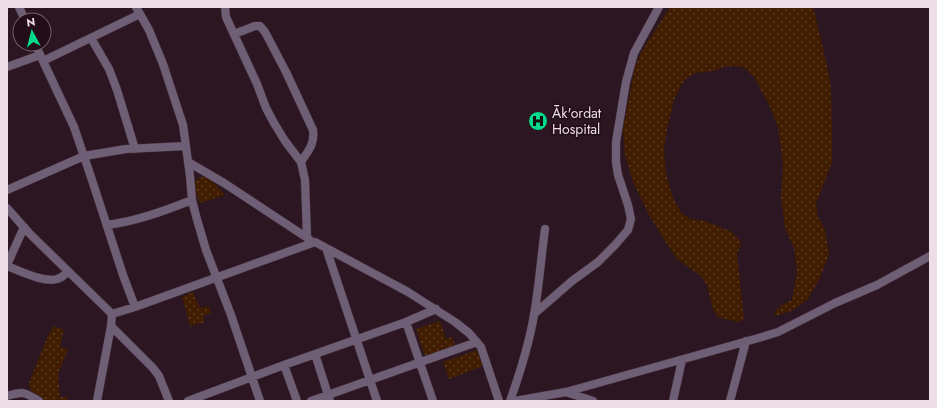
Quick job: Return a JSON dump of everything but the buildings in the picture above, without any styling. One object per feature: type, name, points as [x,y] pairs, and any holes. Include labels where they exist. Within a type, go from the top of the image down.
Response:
[{"type":"street","points":[[225,7],[226,17],[257,84],[266,108],[285,141],[301,162],[305,180],[307,237]]},
{"type":"street","points":[[534,314],[572,281],[598,262],[615,246],[628,230],[631,219],[618,175],[616,162],[616,142],[626,82],[634,53],[659,7]]},
{"type":"street","points":[[7,67],[42,58],[91,38],[138,10],[149,30],[163,64],[183,125],[192,200],[196,216],[206,250],[260,401]]},
{"type":"street","points":[[234,34],[254,26],[260,26],[265,32],[314,130],[314,138],[309,150],[301,162]]},
{"type":"street","points":[[91,38],[109,69],[135,149]]},
{"type":"street","points":[[39,52],[74,127],[135,307]]},
{"type":"street","points":[[7,190],[84,156],[135,149],[186,146]]},
{"type":"street","points":[[188,162],[224,183],[315,242],[408,292],[455,322],[469,333],[481,347],[499,401]]},
{"type":"street","points":[[107,225],[123,223],[156,214],[192,200]]},
{"type":"street","points":[[7,208],[68,272],[112,314]]},
{"type":"street","points":[[24,227],[7,265],[35,277],[54,280],[60,278],[68,272]]},
{"type":"street","points":[[510,401],[529,341],[545,229]]},
{"type":"street","points":[[112,314],[315,242]]},
{"type":"street","points":[[326,248],[377,401]]},
{"type":"street","points":[[515,401],[566,392],[778,332],[835,303],[877,285],[930,256]]},
{"type":"street","points":[[188,401],[406,322],[436,309]]},
{"type":"street","points":[[96,401],[112,314]]},
{"type":"street","points":[[406,322],[433,401]]},
{"type":"street","points":[[111,326],[153,368],[159,376],[169,401]]},
{"type":"street","points":[[730,401],[746,341]]},
{"type":"street","points":[[311,401],[329,398],[370,380],[477,342]]},
{"type":"street","points":[[315,354],[329,398]]},
{"type":"street","points":[[673,401],[682,360]]},
{"type":"street","points":[[284,365],[297,401]]},
{"type":"street","points":[[7,396],[18,392],[24,392],[39,401]]},
{"type":"street","points":[[566,392],[593,401]]},
{"type":"shaded area","points":[[670,7],[812,7],[814,10],[831,87],[832,163],[816,203],[818,217],[825,230],[829,254],[820,278],[808,299],[791,311],[775,316],[775,312],[780,306],[792,300],[797,272],[794,248],[785,228],[781,197],[783,165],[778,127],[770,107],[754,77],[744,68],[737,66],[724,67],[713,71],[696,73],[687,78],[681,85],[674,100],[664,150],[666,172],[671,193],[681,213],[690,219],[705,221],[732,232],[739,239],[741,245],[737,254],[744,318],[740,322],[719,318],[713,310],[707,285],[701,276],[677,259],[649,215],[633,182],[625,155],[623,130],[635,67],[642,51]]},
{"type":"shaded area","points":[[205,176],[209,178],[225,195],[200,203],[194,183],[199,178]]},
{"type":"shaded area","points":[[193,292],[200,308],[209,306],[211,313],[203,316],[205,322],[190,326],[182,297]]},
{"type":"shaded area","points":[[440,321],[446,339],[452,337],[455,345],[425,356],[416,329]]},
{"type":"shaded area","points":[[54,326],[64,330],[60,347],[68,349],[58,374],[60,397],[67,397],[67,401],[46,401],[31,391],[29,383],[47,338]]},
{"type":"shaded area","points":[[477,350],[483,366],[449,379],[443,362]]},
{"type":"place","name":"Āk'ordat Hospital","points":[[538,121]]}]
